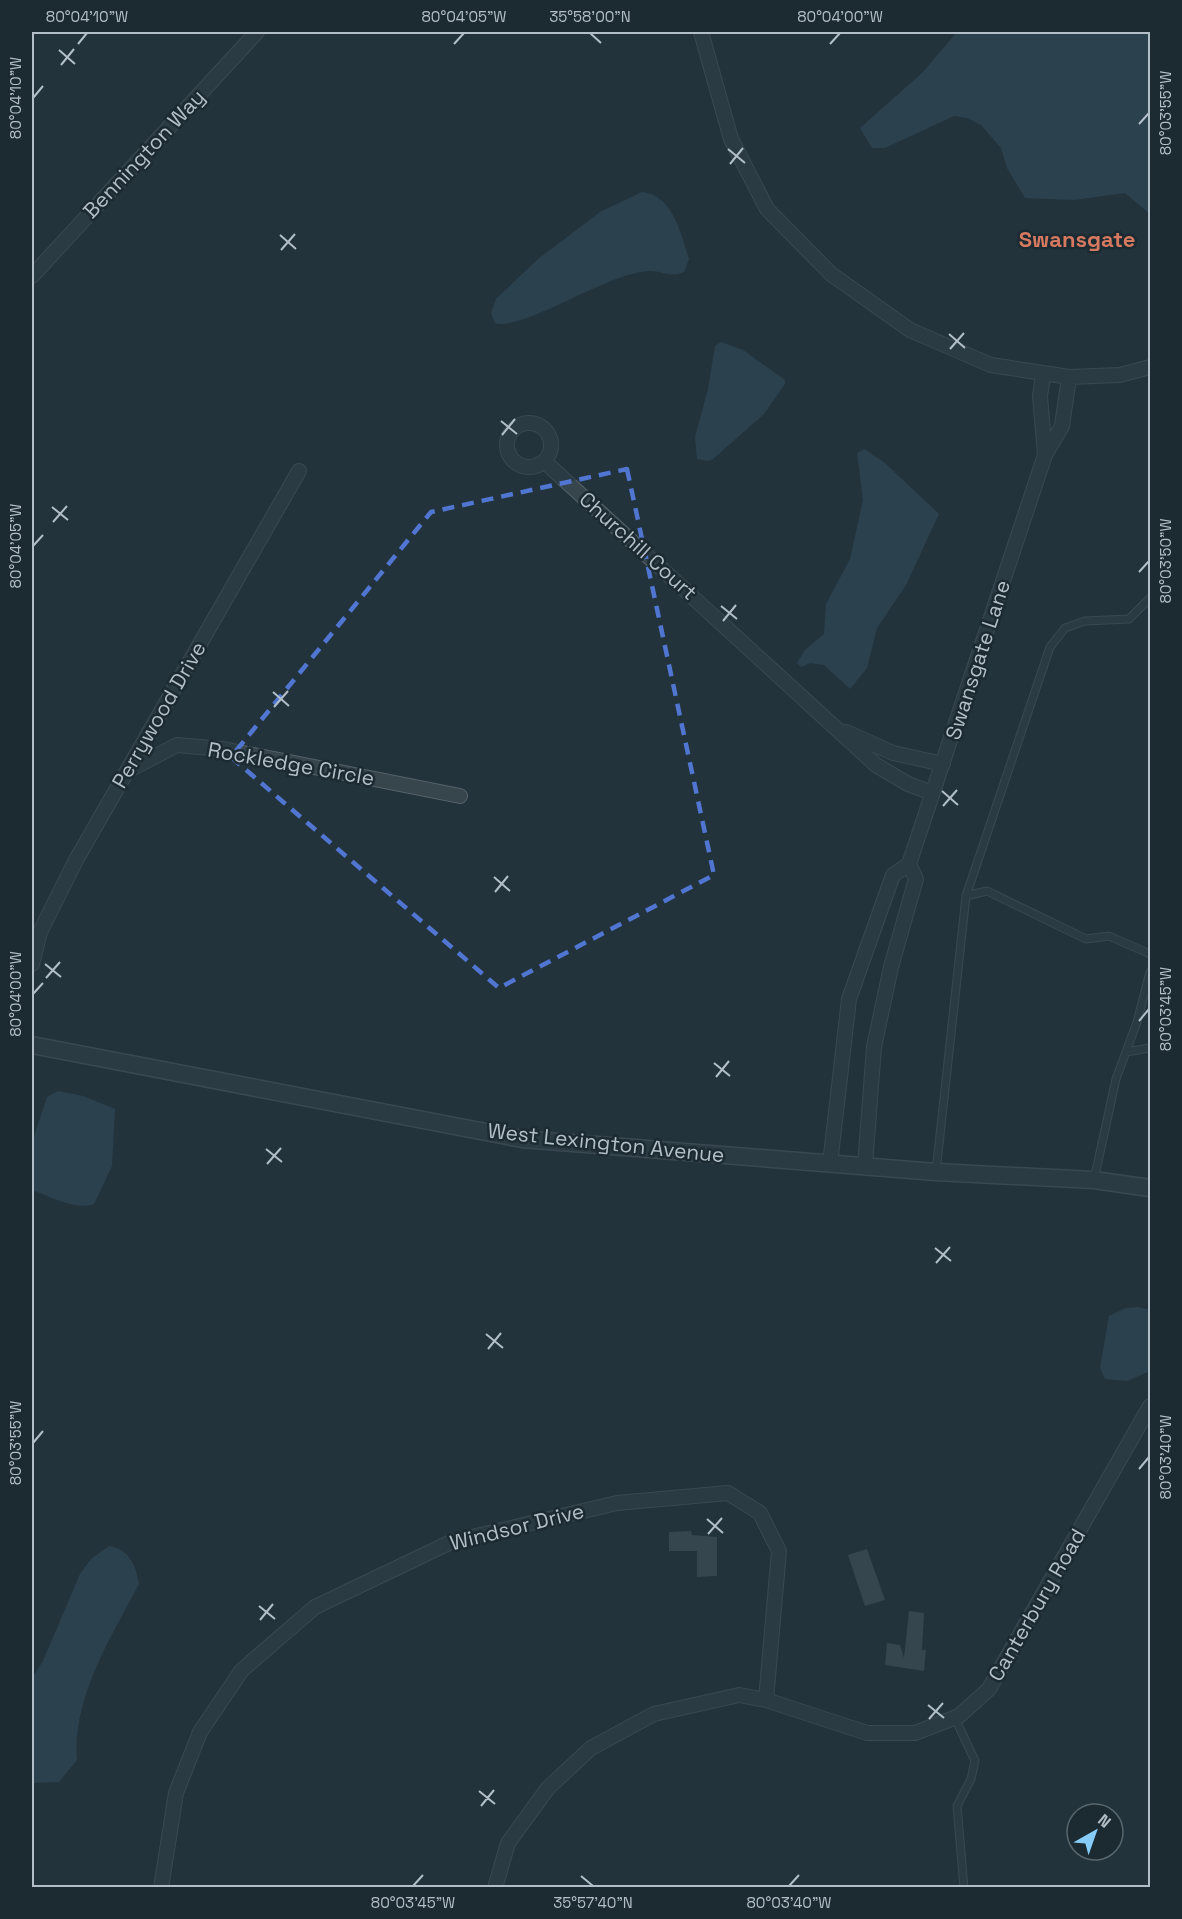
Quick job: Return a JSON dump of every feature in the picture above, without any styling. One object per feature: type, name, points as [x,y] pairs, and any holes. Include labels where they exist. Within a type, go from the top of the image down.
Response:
[{"type":"street","name":"Bennington Way","points":[[32,276],[257,32]]},
{"type":"street","points":[[701,32],[731,139],[767,208],[831,274],[910,330],[991,365],[1043,375],[1069,377],[1120,375],[1150,367]]},
{"type":"street","name":"Swansgate Lane","points":[[1043,375],[1040,396],[1046,455]]},
{"type":"street","name":"Swansgate Lane","points":[[830,1164],[849,999],[893,875],[909,864],[1046,455],[1062,426],[1069,377]]},
{"type":"street","name":"Churchill Court","points":[[545,462],[876,765],[908,784],[932,793]]},
{"type":"street","name":"Perrywood Drive","points":[[32,964],[40,932],[76,860],[299,471]]},
{"type":"street","name":"Churchill Court","points":[[836,728],[893,753],[943,765]]},
{"type":"street","name":"Rockledge Circle","points":[[127,771],[177,745],[223,749],[460,796]]},
{"type":"street","name":"Swansgate Lane","points":[[865,1165],[873,1047],[891,967],[916,879],[909,864]]},
{"type":"street","name":"West Lexington Avenue","points":[[32,1045],[522,1139],[936,1172],[1094,1180],[1150,1188]]},
{"type":"street","name":"Canterbury Road","points":[[495,1887],[508,1843],[548,1788],[591,1748],[654,1714],[739,1695],[766,1700],[867,1733],[915,1733],[955,1718],[989,1689],[1150,1406]]},
{"type":"street","name":"Windsor Drive","points":[[161,1887],[161,1875],[176,1793],[200,1732],[242,1670],[315,1606],[452,1542],[617,1503],[728,1493],[760,1513],[779,1551],[766,1700]]},
{"type":"lane","points":[[936,1172],[966,896],[1050,647],[1065,628],[1085,621],[1129,619],[1150,598]]},
{"type":"lane","points":[[966,896],[987,891],[1086,939],[1109,936],[1150,954]]},
{"type":"lane","points":[[1094,1180],[1116,1079],[1150,972]]},
{"type":"lane","points":[[1126,1053],[1150,1048]]},
{"type":"lane","points":[[955,1718],[975,1761],[971,1779],[957,1806],[964,1887]]},
{"type":"highlighted area","points":[[627,469],[714,875],[499,988],[231,757],[431,512]]},
{"type":"water","points":[[957,32],[1150,32],[1150,214],[1125,193],[1074,200],[1025,198],[1007,168],[1001,148],[981,125],[967,118],[954,116],[885,148],[872,148],[860,128],[922,73]]},
{"type":"water","points":[[642,192],[661,200],[674,217],[689,259],[684,272],[670,274],[648,271],[618,278],[527,318],[503,324],[495,323],[491,313],[496,299],[538,259],[600,212]]},
{"type":"water","points":[[721,342],[743,350],[785,380],[785,384],[764,414],[708,461],[697,459],[695,437],[708,389],[715,346]]},
{"type":"water","points":[[864,449],[885,463],[939,514],[906,585],[877,628],[867,668],[850,689],[824,665],[810,663],[801,667],[797,663],[805,650],[824,634],[826,604],[850,559],[863,500],[857,453]]},
{"type":"water","points":[[58,1091],[83,1096],[115,1109],[112,1166],[94,1204],[87,1206],[71,1204],[32,1190],[32,1142],[47,1097]]},
{"type":"water","points":[[1138,1307],[1150,1310],[1150,1371],[1127,1381],[1105,1379],[1100,1368],[1109,1316],[1126,1308]]},
{"type":"water","points":[[109,1546],[122,1551],[130,1559],[136,1570],[139,1584],[106,1647],[87,1691],[77,1737],[77,1760],[59,1782],[32,1783],[32,1678],[43,1661],[80,1574],[91,1559]]},
{"type":"building","points":[[691,1531],[692,1535],[717,1537],[717,1576],[697,1577],[697,1551],[669,1551],[669,1532]]},
{"type":"building","points":[[867,1549],[885,1600],[865,1606],[848,1555]]},
{"type":"building","points":[[909,1611],[924,1613],[922,1650],[926,1650],[924,1671],[885,1665],[887,1643],[900,1645],[904,1658]]},
{"type":"district","name":"Swansgate","points":[[1077,239]]}]
